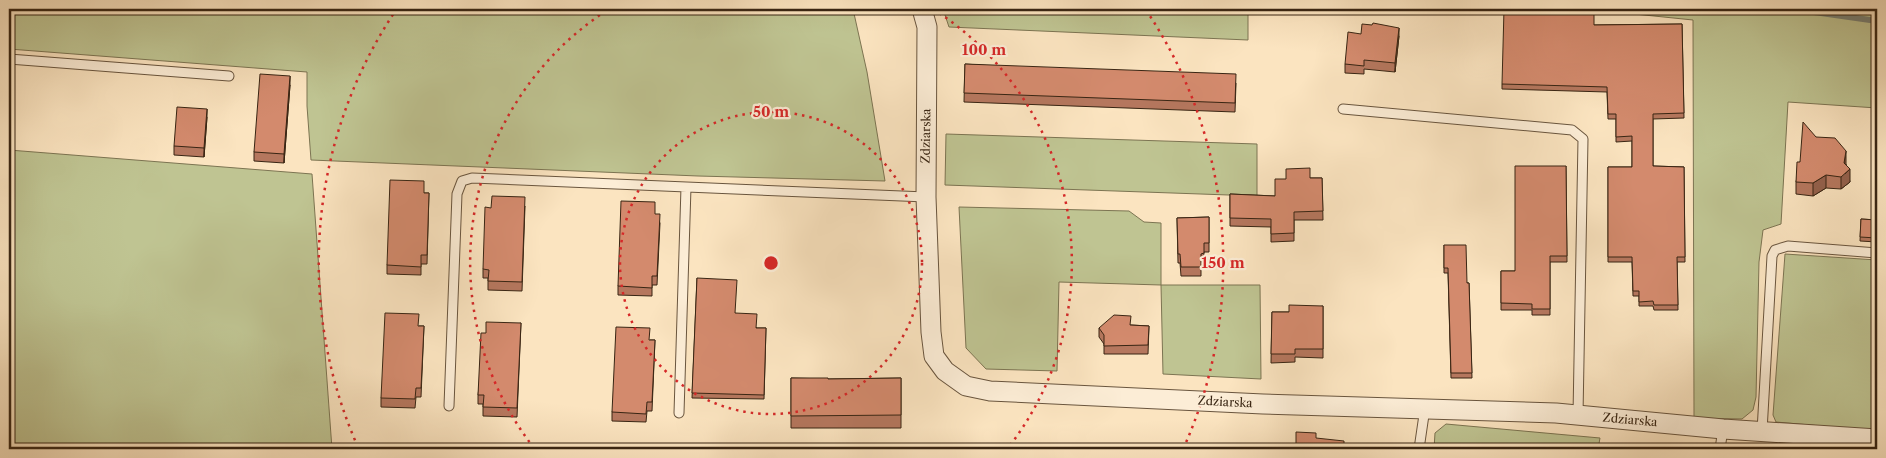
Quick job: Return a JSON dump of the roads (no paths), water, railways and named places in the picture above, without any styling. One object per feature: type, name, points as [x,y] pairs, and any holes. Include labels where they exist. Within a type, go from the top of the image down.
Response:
[{"type":"street","name":"Zdziarska","points":[[922,9],[927,27],[926,197],[931,332],[934,356],[945,371],[966,386],[990,392],[1263,404],[1425,408],[1578,416],[1723,429],[1877,439]]},
{"type":"lane","points":[[9,59],[229,76]]},
{"type":"lane","points":[[1344,109],[1572,130],[1583,139],[1578,416]]},
{"type":"lane","points":[[449,406],[457,194],[462,180],[472,178],[926,197]]},
{"type":"lane","points":[[679,413],[686,187]]},
{"type":"lane","points":[[1762,431],[1772,256],[1775,250],[1788,246],[1877,253]]},
{"type":"lane","points":[[1419,449],[1425,408]]},
{"type":"lane","points":[[1720,449],[1723,429]]},
{"type":"waterway","points":[[1793,9],[1877,21]]}]
